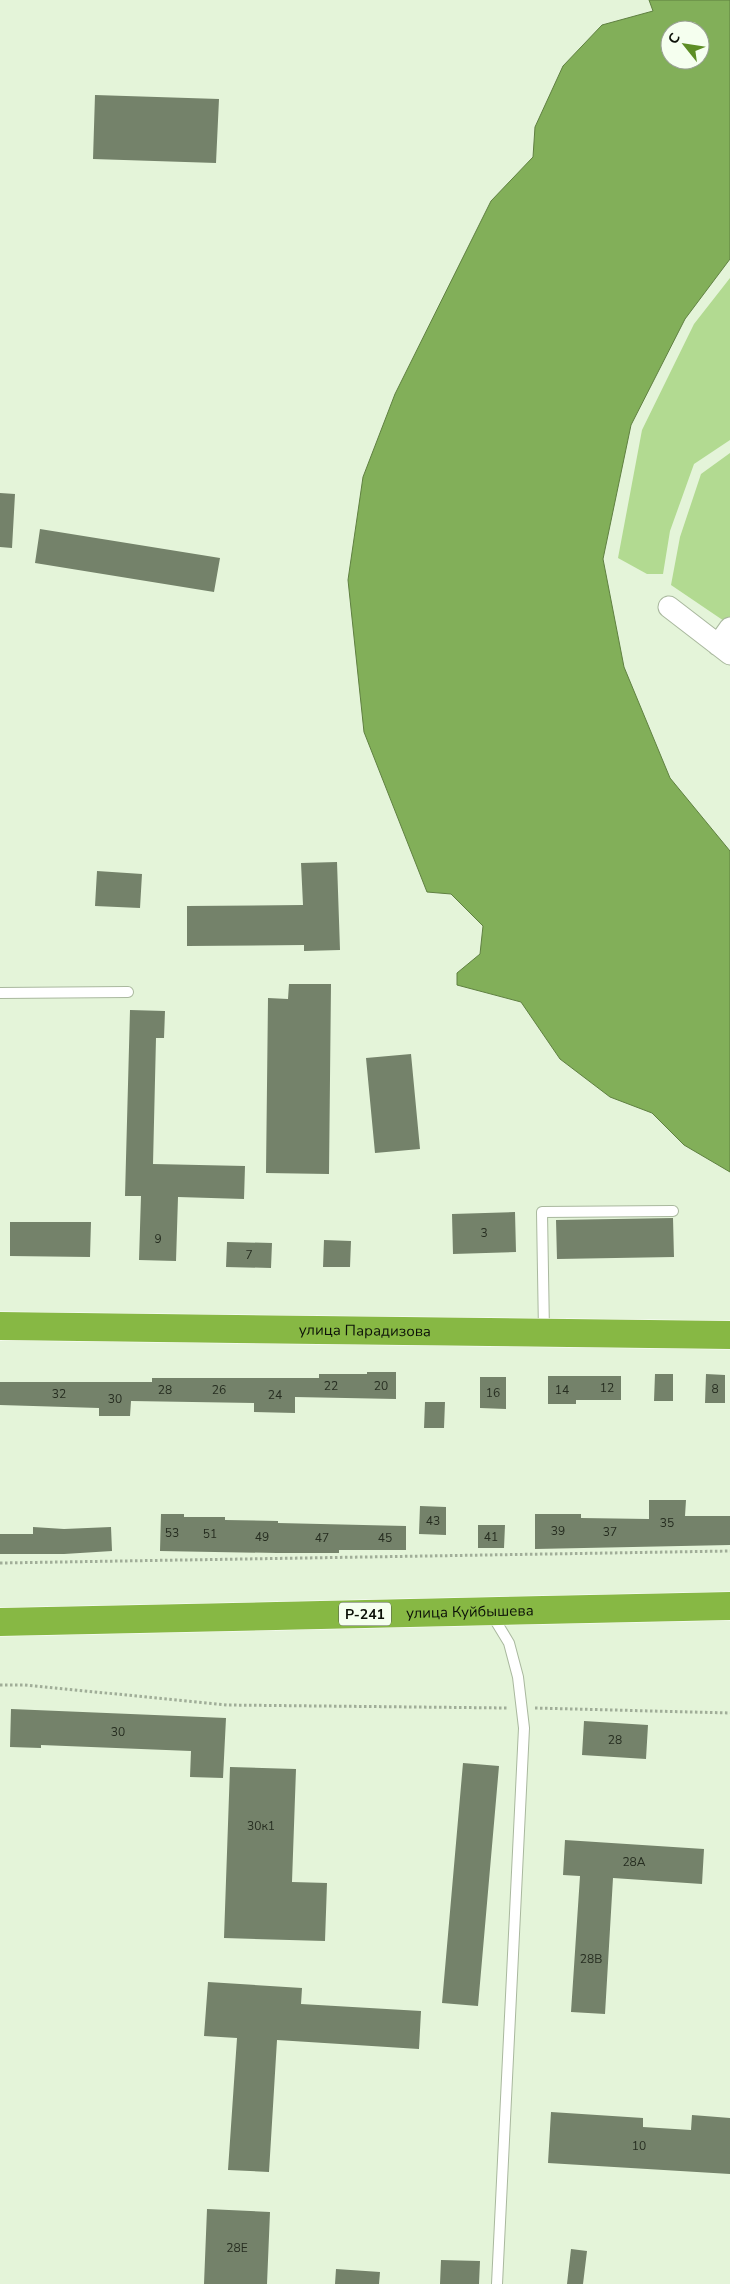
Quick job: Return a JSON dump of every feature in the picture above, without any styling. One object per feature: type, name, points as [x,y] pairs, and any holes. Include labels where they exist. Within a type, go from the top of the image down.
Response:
[{"type":"highway","name":"улица Парадизова","points":[[0,1326],[730,1336]]},
{"type":"highway","name":"улица Куйбышева","points":[[0,1622],[730,1606]]},
{"type":"street","points":[[669,607],[726,642]]},
{"type":"lane","points":[[0,993],[128,992]]},
{"type":"lane","points":[[544,1333],[542,1212],[673,1211]]},
{"type":"lane","points":[[490,1612],[509,1643],[518,1677],[524,1728],[497,2284]]},
{"type":"path","points":[[0,1562],[730,1551]]},
{"type":"path","points":[[0,1685],[25,1685],[227,1705],[522,1708],[730,1713]]},
{"type":"shaded area","points":[[649,0],[730,0],[730,259],[685,319],[631,425],[603,559],[624,667],[670,778],[730,851],[730,1172],[684,1145],[652,1113],[610,1097],[560,1059],[521,1002],[457,985],[457,973],[480,954],[483,926],[451,894],[427,892],[364,732],[348,580],[363,477],[395,394],[491,201],[533,157],[535,127],[563,66],[602,25],[653,11]]},
{"type":"shaded area","points":[[730,278],[730,440],[694,464],[670,531],[663,574],[647,574],[618,558],[642,430],[694,324]]},
{"type":"shaded area","points":[[730,453],[730,625],[671,585],[680,537],[701,474]]},
{"type":"building","points":[[95,95],[219,99],[216,163],[93,159]]},
{"type":"building","points":[[0,493],[15,494],[12,548],[0,547]]},
{"type":"building","points":[[40,529],[220,558],[214,592],[35,563]]},
{"type":"building","points":[[337,862],[340,950],[304,951],[304,945],[187,946],[187,906],[303,905],[301,863]]},
{"type":"building","points":[[97,871],[142,874],[140,908],[95,906]]},
{"type":"building","points":[[289,984],[331,984],[329,1174],[266,1173],[268,998],[288,999]]},
{"type":"building","points":[[130,1010],[165,1011],[164,1038],[156,1038],[153,1164],[245,1166],[244,1199],[178,1197],[176,1261],[139,1260],[141,1196],[125,1196]]},
{"type":"building","points":[[411,1054],[420,1149],[375,1153],[366,1058]]},
{"type":"building","points":[[515,1212],[516,1252],[453,1254],[452,1214]]},
{"type":"building","points":[[673,1218],[674,1257],[557,1259],[556,1220]]},
{"type":"building","points":[[10,1222],[91,1222],[90,1257],[10,1256]]},
{"type":"building","points":[[324,1240],[351,1241],[350,1267],[323,1267]]},
{"type":"building","points":[[227,1242],[272,1243],[271,1268],[226,1267]]},
{"type":"building","points":[[367,1372],[396,1372],[396,1399],[295,1397],[295,1413],[254,1412],[254,1403],[131,1401],[130,1416],[99,1416],[99,1408],[0,1405],[0,1382],[152,1382],[152,1378],[319,1378],[319,1374],[367,1374]]},
{"type":"building","points":[[655,1374],[673,1374],[673,1401],[654,1401]]},
{"type":"building","points":[[706,1374],[725,1375],[725,1403],[705,1403]]},
{"type":"building","points":[[548,1376],[621,1376],[621,1400],[576,1400],[576,1404],[548,1404]]},
{"type":"building","points":[[480,1377],[506,1377],[506,1409],[480,1408]]},
{"type":"building","points":[[425,1402],[445,1402],[444,1428],[424,1428]]},
{"type":"building","points":[[649,1500],[686,1500],[685,1516],[730,1516],[730,1545],[535,1549],[535,1514],[581,1514],[581,1518],[649,1519]]},
{"type":"building","points":[[420,1506],[446,1507],[446,1535],[419,1534]]},
{"type":"building","points":[[161,1514],[184,1514],[184,1517],[225,1517],[225,1520],[278,1521],[278,1523],[406,1526],[406,1550],[339,1550],[339,1553],[160,1551]]},
{"type":"building","points":[[478,1525],[505,1525],[504,1548],[478,1548]]},
{"type":"building","points":[[33,1527],[64,1529],[111,1527],[112,1551],[64,1554],[0,1554],[0,1534],[33,1534]]},
{"type":"building","points":[[11,1709],[226,1718],[223,1778],[190,1777],[191,1751],[41,1745],[41,1748],[10,1747]]},
{"type":"building","points":[[584,1721],[648,1725],[646,1759],[582,1755]]},
{"type":"building","points":[[463,1763],[499,1766],[478,2006],[442,2003]]},
{"type":"building","points":[[230,1767],[296,1769],[292,1882],[327,1883],[325,1941],[224,1938]]},
{"type":"building","points":[[565,1840],[704,1849],[702,1884],[613,1878],[605,2014],[571,2012],[580,1876],[563,1875]]},
{"type":"building","points":[[208,1982],[302,1988],[301,2004],[421,2011],[419,2049],[277,2040],[269,2172],[228,2170],[237,2038],[204,2036]]},
{"type":"building","points":[[551,2112],[643,2118],[643,2127],[691,2130],[692,2115],[730,2118],[730,2174],[548,2163]]},
{"type":"building","points":[[207,2209],[270,2212],[267,2284],[204,2284]]},
{"type":"building","points":[[571,2249],[587,2251],[583,2284],[567,2284]]},
{"type":"building","points":[[441,2260],[480,2261],[479,2284],[440,2284]]},
{"type":"building","points":[[336,2269],[380,2272],[379,2284],[335,2284]]}]
